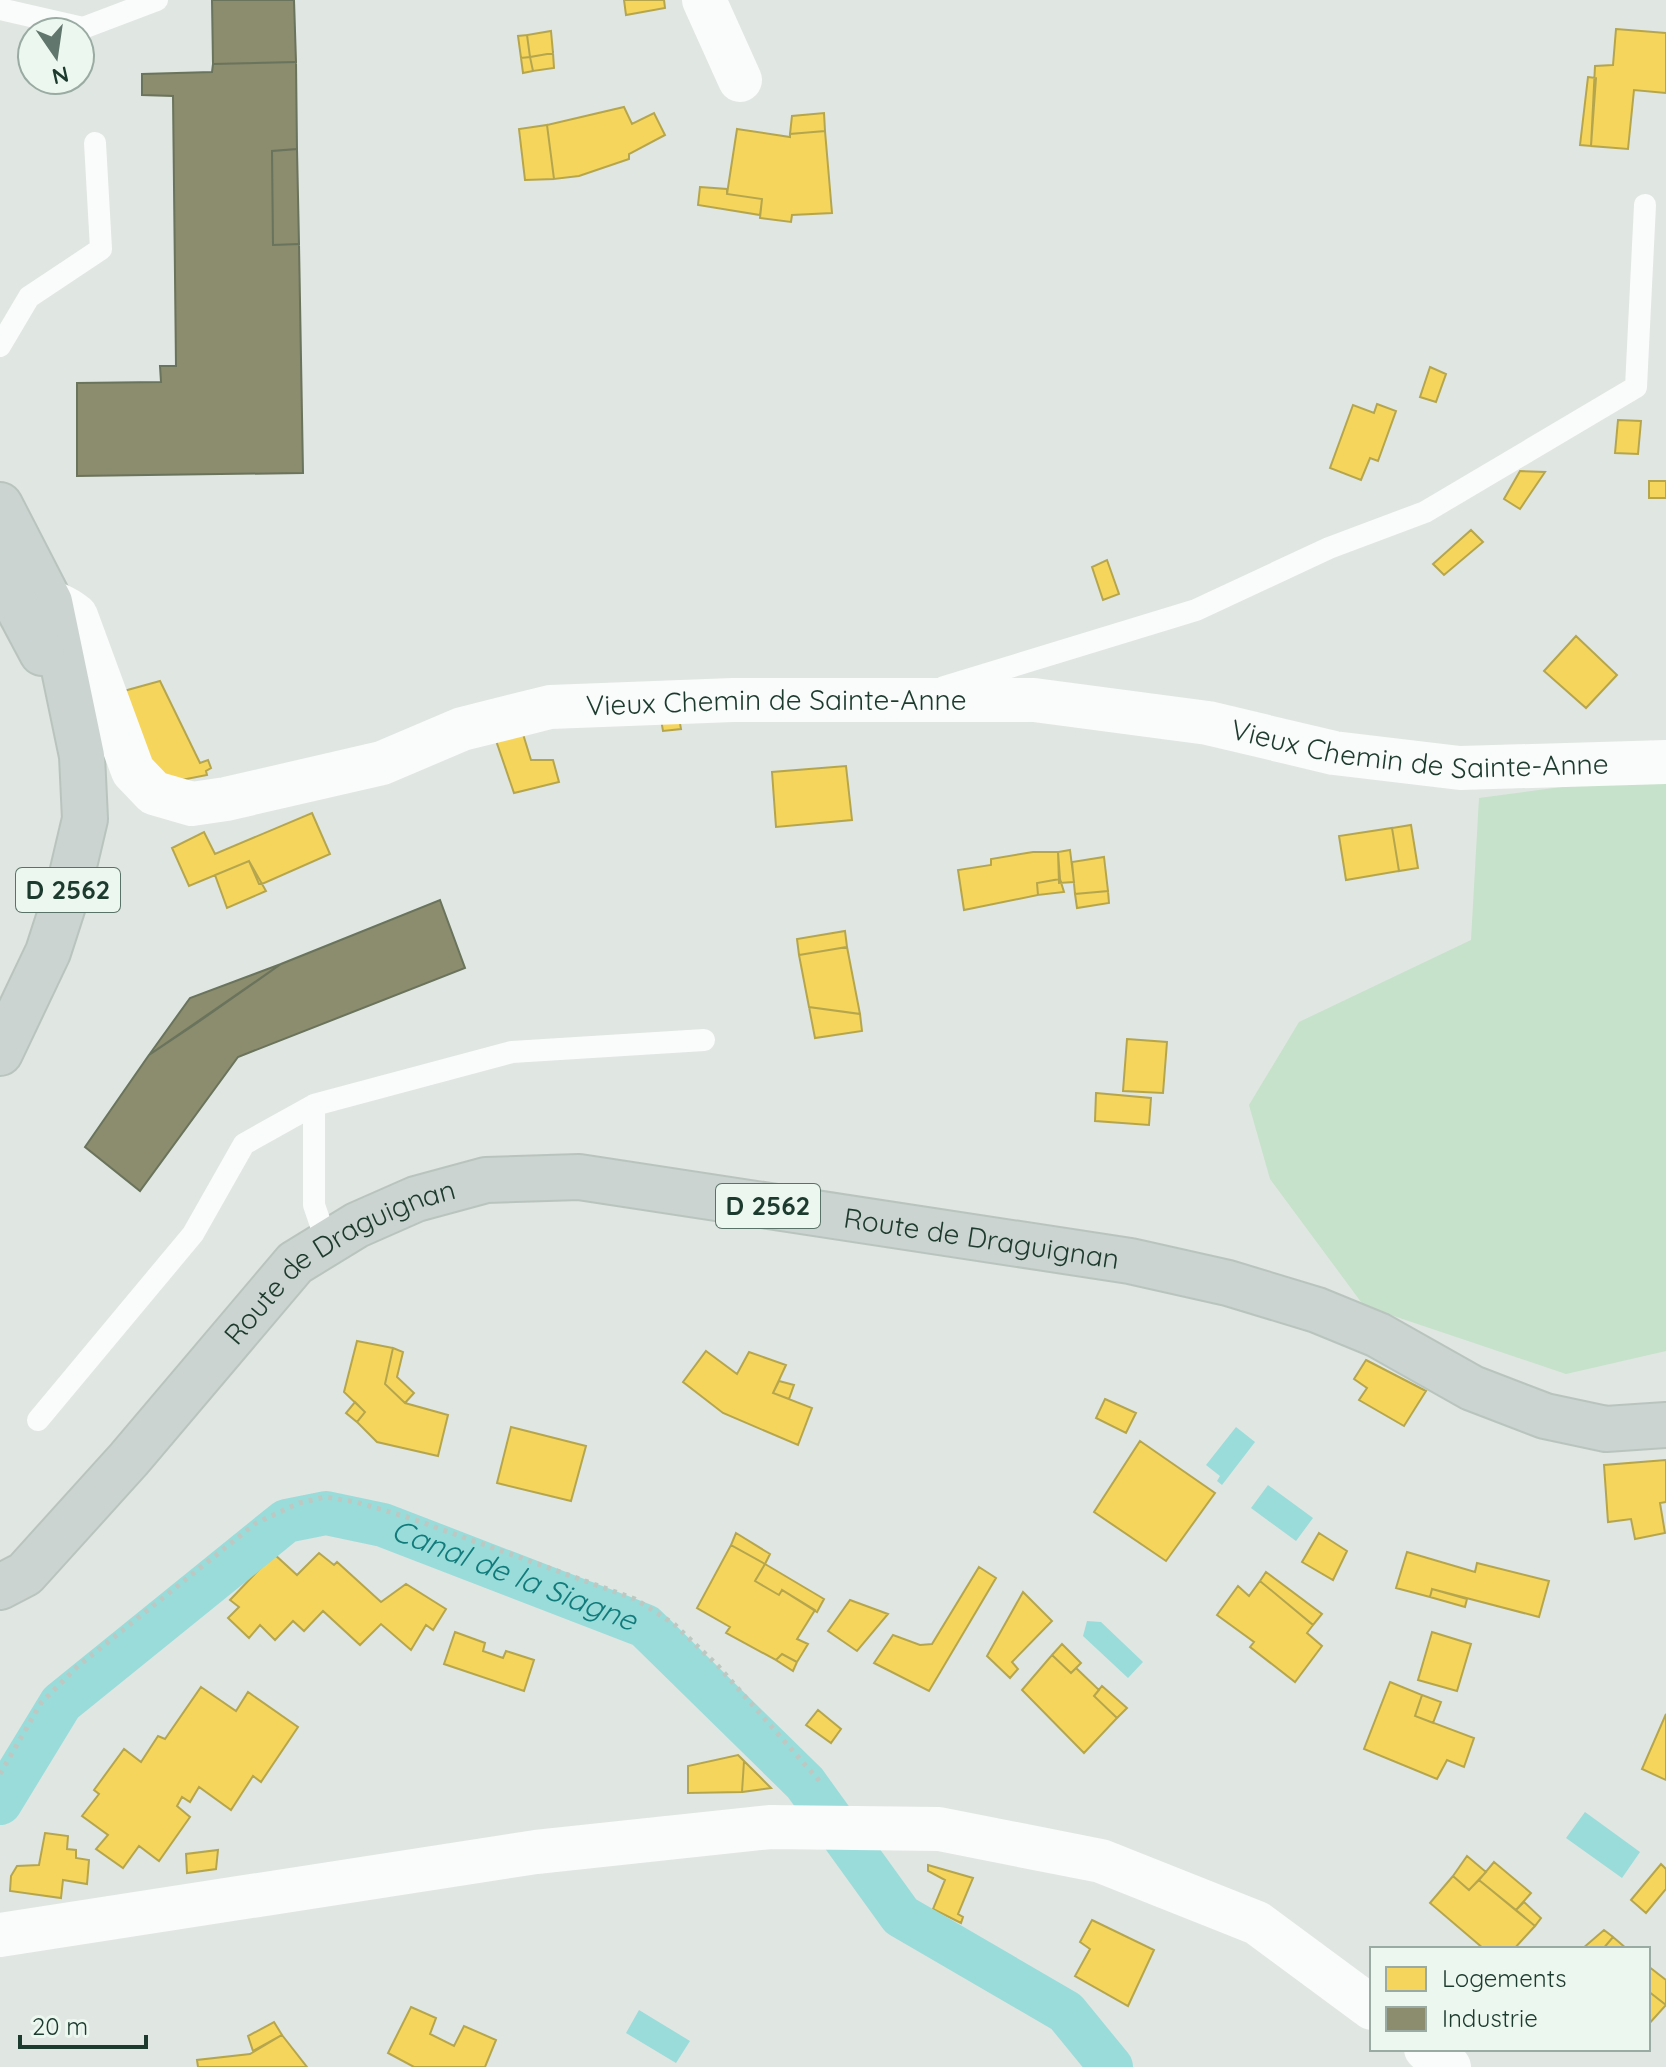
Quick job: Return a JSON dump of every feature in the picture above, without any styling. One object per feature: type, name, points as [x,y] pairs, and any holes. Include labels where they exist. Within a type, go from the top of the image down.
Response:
[{"type":"main road","name":"D 2562","points":[[0,505],[23,595],[72,716],[82,756],[85,819],[69,887],[48,952],[0,1053]]},
{"type":"main road","name":"Route de Draguignan","points":[[0,1587],[25,1574],[46,1551],[129,1459],[295,1263],[357,1225],[416,1199],[486,1180],[579,1177],[1130,1261],[1228,1283],[1317,1310],[1378,1335],[1472,1388],[1545,1416],[1606,1429],[1666,1425]]},
{"type":"street","points":[[704,0],[740,80]]},
{"type":"street","name":"Vieux Chemin de Sainte-Anne","points":[[23,595],[60,603],[76,616],[133,771],[154,793],[192,804],[382,763],[462,729],[550,707],[908,698],[1034,700],[1208,723],[1334,753],[1460,768],[1666,762]]},
{"type":"street","points":[[0,1935],[536,1852],[771,1827],[939,1829],[1101,1861],[1257,1923],[1370,2007]]},
{"type":"street","points":[[1429,2051],[1449,2067]]},
{"type":"lane","points":[[0,9],[83,28],[157,0]]},
{"type":"lane","points":[[0,346],[29,297],[101,249],[95,143]]},
{"type":"lane","points":[[908,698],[1196,610],[1329,548],[1425,512],[1636,387],[1645,205]]},
{"type":"lane","points":[[38,1420],[193,1234],[244,1144],[314,1105],[512,1052],[704,1040]]},
{"type":"lane","points":[[314,1105],[314,1205],[327,1243]]},
{"type":"path","points":[[0,1774],[41,1703],[77,1667],[256,1523],[299,1503],[325,1497],[356,1502],[421,1522],[635,1599],[674,1624],[718,1666],[818,1782],[828,1787]]},
{"type":"green space","points":[[1666,773],[1666,1351],[1566,1374],[1364,1306],[1270,1179],[1249,1105],[1299,1022],[1471,940],[1479,798]]},
{"type":"water","points":[[1236,1427],[1255,1442],[1222,1485],[1217,1481],[1220,1476],[1206,1465]]},
{"type":"water","points":[[1268,1485],[1313,1518],[1296,1541],[1251,1508]]},
{"type":"water","points":[[1087,1621],[1101,1622],[1143,1662],[1128,1678],[1083,1636]]},
{"type":"water","points":[[1585,1812],[1640,1852],[1622,1878],[1566,1838]]},
{"type":"water","points":[[639,2010],[690,2041],[676,2063],[626,2033]]},
{"type":"building: Logements","points":[[624,0],[664,0],[665,8],[626,15]]},
{"type":"building: Logements","points":[[1616,29],[1666,33],[1666,93],[1634,90],[1628,149],[1591,146],[1595,66],[1613,65]]},
{"type":"building: Logements","points":[[551,31],[553,53],[530,57],[527,35]]},
{"type":"building: Logements","points":[[527,35],[530,57],[521,58],[518,36]]},
{"type":"building: Logements","points":[[553,53],[554,68],[533,71],[530,57]]},
{"type":"building: Logements","points":[[530,57],[533,71],[523,73],[521,58]]},
{"type":"building: Logements","points":[[1588,77],[1596,78],[1591,146],[1580,145]]},
{"type":"building: Logements","points":[[624,107],[632,124],[654,113],[665,135],[629,154],[629,159],[579,176],[554,179],[547,125]]},
{"type":"building: Logements","points":[[824,113],[825,131],[790,134],[792,116]]},
{"type":"building: Logements","points":[[547,125],[554,179],[525,180],[519,129]]},
{"type":"building: Logements","points":[[737,129],[790,137],[790,134],[825,131],[832,213],[792,215],[791,222],[760,218],[762,199],[727,194]]},
{"type":"building: Logements","points":[[700,187],[727,189],[727,194],[762,199],[760,215],[698,205]]},
{"type":"building: Logements","points":[[1430,367],[1446,374],[1436,402],[1420,397]]},
{"type":"building: Logements","points":[[1377,404],[1396,411],[1378,461],[1370,458],[1361,480],[1330,468],[1353,405],[1374,413]]},
{"type":"building: Logements","points":[[1618,420],[1641,421],[1638,454],[1615,453]]},
{"type":"building: Logements","points":[[1520,471],[1545,472],[1520,509],[1504,499]]},
{"type":"building: Logements","points":[[1649,481],[1666,481],[1666,498],[1649,498]]},
{"type":"building: Logements","points":[[1471,530],[1483,542],[1444,575],[1433,564]]},
{"type":"building: Logements","points":[[1107,560],[1119,594],[1103,600],[1092,567]]},
{"type":"building: Logements","points":[[1576,636],[1617,675],[1586,708],[1544,671]]},
{"type":"building: Logements","points":[[160,681],[200,763],[208,760],[211,768],[206,771],[207,775],[171,782],[145,773],[113,694]]},
{"type":"building: Logements","points":[[678,712],[681,729],[663,731],[660,714]]},
{"type":"building: Logements","points":[[519,721],[531,760],[553,760],[559,782],[514,793],[491,726]]},
{"type":"building: Logements","points":[[846,766],[852,820],[776,827],[772,772]]},
{"type":"building: Logements","points":[[312,813],[330,854],[262,884],[259,884],[249,861],[189,886],[172,848],[204,832],[215,854]]},
{"type":"building: Logements","points":[[1411,825],[1418,868],[1399,871],[1392,828]]},
{"type":"building: Logements","points":[[1392,828],[1399,871],[1346,880],[1339,836]]},
{"type":"building: Logements","points":[[1070,850],[1074,882],[1059,883],[1058,852]]},
{"type":"building: Logements","points":[[1033,852],[1058,852],[1060,879],[1037,883],[1038,895],[964,910],[958,870],[991,865],[991,859]]},
{"type":"building: Logements","points":[[1104,857],[1108,891],[1075,894],[1072,862]]},
{"type":"building: Logements","points":[[249,861],[266,891],[227,908],[215,875]]},
{"type":"building: Logements","points":[[1060,879],[1064,892],[1038,895],[1037,883]]},
{"type":"building: Logements","points":[[1108,891],[1109,903],[1077,908],[1075,894]]},
{"type":"building: Logements","points":[[845,931],[847,947],[799,955],[797,939]]},
{"type":"building: Logements","points":[[847,947],[860,1014],[809,1007],[799,955]]},
{"type":"building: Logements","points":[[809,1007],[860,1014],[862,1031],[815,1038]]},
{"type":"building: Logements","points":[[1127,1039],[1167,1042],[1163,1093],[1123,1091]]},
{"type":"building: Logements","points":[[1096,1093],[1151,1098],[1149,1125],[1095,1121]]},
{"type":"building: Logements","points":[[357,1341],[393,1348],[385,1384],[405,1403],[448,1415],[438,1456],[377,1442],[357,1422],[365,1412],[344,1392]]},
{"type":"building: Logements","points":[[393,1348],[403,1352],[397,1377],[414,1393],[405,1403],[385,1384]]},
{"type":"building: Logements","points":[[706,1351],[737,1374],[749,1352],[786,1365],[773,1393],[812,1408],[798,1445],[723,1413],[683,1382]]},
{"type":"building: Logements","points":[[1366,1360],[1426,1391],[1404,1426],[1359,1400],[1367,1388],[1354,1379]]},
{"type":"building: Logements","points":[[779,1381],[794,1385],[789,1399],[773,1393]]},
{"type":"building: Logements","points":[[1105,1399],[1136,1413],[1126,1433],[1096,1418]]},
{"type":"building: Logements","points":[[355,1402],[365,1412],[357,1422],[346,1413]]},
{"type":"building: Logements","points":[[511,1427],[586,1446],[571,1501],[497,1483]]},
{"type":"building: Logements","points":[[1140,1441],[1215,1493],[1166,1561],[1094,1512]]},
{"type":"building: Logements","points":[[1666,1460],[1666,1502],[1660,1503],[1665,1533],[1635,1539],[1631,1519],[1608,1522],[1604,1465]]},
{"type":"building: Logements","points":[[736,1533],[770,1554],[765,1564],[731,1545]]},
{"type":"building: Logements","points":[[1319,1533],[1347,1551],[1333,1580],[1302,1562]]},
{"type":"building: Logements","points":[[731,1545],[765,1564],[755,1581],[779,1595],[782,1590],[815,1610],[797,1639],[808,1644],[797,1662],[782,1654],[776,1660],[726,1633],[730,1627],[697,1608]]},
{"type":"building: Logements","points":[[1407,1552],[1475,1572],[1477,1563],[1549,1581],[1539,1617],[1432,1589],[1430,1597],[1396,1588]]},
{"type":"building: Logements","points":[[319,1553],[334,1565],[337,1562],[381,1602],[406,1584],[446,1609],[433,1630],[426,1625],[411,1650],[381,1624],[360,1645],[323,1611],[304,1631],[293,1621],[275,1640],[260,1625],[249,1638],[228,1618],[239,1607],[230,1600],[274,1554],[297,1575]]},
{"type":"building: Logements","points":[[765,1564],[824,1599],[817,1612],[782,1590],[779,1595],[755,1581]]},
{"type":"building: Logements","points":[[979,1567],[996,1578],[929,1691],[874,1663],[893,1635],[920,1645],[932,1644]]},
{"type":"building: Logements","points":[[1266,1572],[1322,1614],[1313,1625],[1260,1581]]},
{"type":"building: Logements","points":[[1260,1581],[1313,1625],[1307,1633],[1322,1646],[1295,1682],[1250,1647],[1254,1642],[1217,1615],[1238,1586],[1249,1596]]},
{"type":"building: Logements","points":[[1432,1589],[1467,1599],[1465,1607],[1430,1597]]},
{"type":"building: Logements","points":[[1023,1592],[1052,1621],[1012,1662],[1018,1669],[1010,1678],[987,1656]]},
{"type":"building: Logements","points":[[850,1600],[888,1614],[857,1651],[828,1631]]},
{"type":"building: Logements","points":[[455,1632],[485,1643],[483,1651],[503,1658],[506,1651],[534,1660],[524,1691],[444,1664]]},
{"type":"building: Logements","points":[[1432,1632],[1471,1644],[1457,1691],[1418,1680]]},
{"type":"building: Logements","points":[[1062,1644],[1081,1663],[1071,1673],[1052,1655]]},
{"type":"building: Logements","points":[[782,1654],[797,1662],[793,1671],[776,1660]]},
{"type":"building: Logements","points":[[1052,1655],[1071,1673],[1076,1668],[1099,1690],[1094,1696],[1117,1718],[1084,1753],[1022,1690]]},
{"type":"building: Logements","points":[[1390,1682],[1422,1695],[1415,1716],[1474,1738],[1464,1767],[1447,1760],[1437,1779],[1364,1749]]},
{"type":"building: Logements","points":[[1102,1686],[1127,1708],[1117,1718],[1094,1696]]},
{"type":"building: Logements","points":[[201,1687],[236,1711],[248,1692],[298,1727],[261,1782],[253,1776],[231,1810],[199,1787],[190,1802],[182,1797],[177,1806],[190,1817],[159,1861],[139,1846],[123,1868],[96,1849],[108,1835],[82,1816],[99,1794],[94,1790],[124,1749],[141,1762],[158,1736],[165,1739]]},
{"type":"building: Logements","points":[[1422,1695],[1441,1702],[1433,1723],[1415,1716]]},
{"type":"building: Logements","points":[[818,1710],[841,1729],[831,1743],[806,1725]]},
{"type":"building: Logements","points":[[1666,1714],[1666,1780],[1642,1769]]},
{"type":"building: Logements","points":[[738,1755],[744,1761],[742,1792],[688,1793],[688,1766]]},
{"type":"building: Logements","points":[[744,1761],[771,1788],[742,1792]]},
{"type":"building: Logements","points":[[45,1833],[68,1836],[67,1849],[76,1850],[76,1858],[89,1860],[87,1884],[63,1880],[61,1898],[10,1891],[11,1876],[17,1866],[39,1865]]},
{"type":"building: Logements","points":[[218,1850],[216,1869],[187,1873],[186,1854]]},
{"type":"building: Logements","points":[[1467,1856],[1486,1872],[1469,1890],[1453,1876]]},
{"type":"building: Logements","points":[[1494,1862],[1531,1893],[1516,1910],[1479,1880]]},
{"type":"building: Logements","points":[[1661,1864],[1666,1869],[1666,1889],[1646,1913],[1631,1900]]},
{"type":"building: Logements","points":[[928,1865],[973,1878],[958,1914],[963,1917],[961,1923],[933,1909],[945,1880],[928,1871]]},
{"type":"building: Logements","points":[[1453,1876],[1469,1890],[1479,1880],[1535,1926],[1516,1947],[1482,1947],[1430,1903]]},
{"type":"building: Logements","points":[[1524,1902],[1541,1918],[1535,1926],[1516,1910]]},
{"type":"building: Logements","points":[[1092,1920],[1154,1950],[1128,2006],[1075,1976],[1090,1949],[1080,1942]]},
{"type":"building: Logements","points":[[1604,1930],[1613,1937],[1605,1947],[1584,1947]]},
{"type":"building: Logements","points":[[1613,1937],[1625,1947],[1605,1947]]},
{"type":"building: Logements","points":[[1650,1968],[1666,1980],[1666,2005],[1650,1993]]},
{"type":"building: Logements","points":[[1650,1993],[1666,2005],[1650,2023]]},
{"type":"building: Logements","points":[[411,2007],[436,2018],[430,2034],[454,2046],[464,2026],[496,2040],[485,2067],[414,2067],[388,2053]]},
{"type":"building: Logements","points":[[274,2022],[282,2035],[253,2051],[248,2036]]},
{"type":"building: Logements","points":[[282,2035],[307,2067],[198,2067],[197,2060],[250,2054]]},
{"type":"building: Industrie","points":[[212,0],[294,0],[296,62],[213,64]]},
{"type":"building: Industrie","points":[[296,62],[297,149],[272,151],[273,245],[299,244],[303,473],[77,476],[77,383],[161,382],[160,366],[176,366],[173,96],[142,95],[142,74],[212,72],[213,64]]},
{"type":"building: Industrie","points":[[297,149],[299,244],[273,245],[272,151]]},
{"type":"building: Industrie","points":[[440,900],[465,968],[238,1057],[140,1191],[85,1147],[149,1055],[281,964]]},
{"type":"building: Industrie","points":[[281,964],[194,1025],[149,1055],[190,998]]},
{"type":"waterway","name":"Canal de la Siagne","points":[[0,1803],[61,1703],[286,1521],[326,1513],[383,1525],[645,1626],[805,1783],[901,1916],[1066,2012],[1111,2067]]}]
